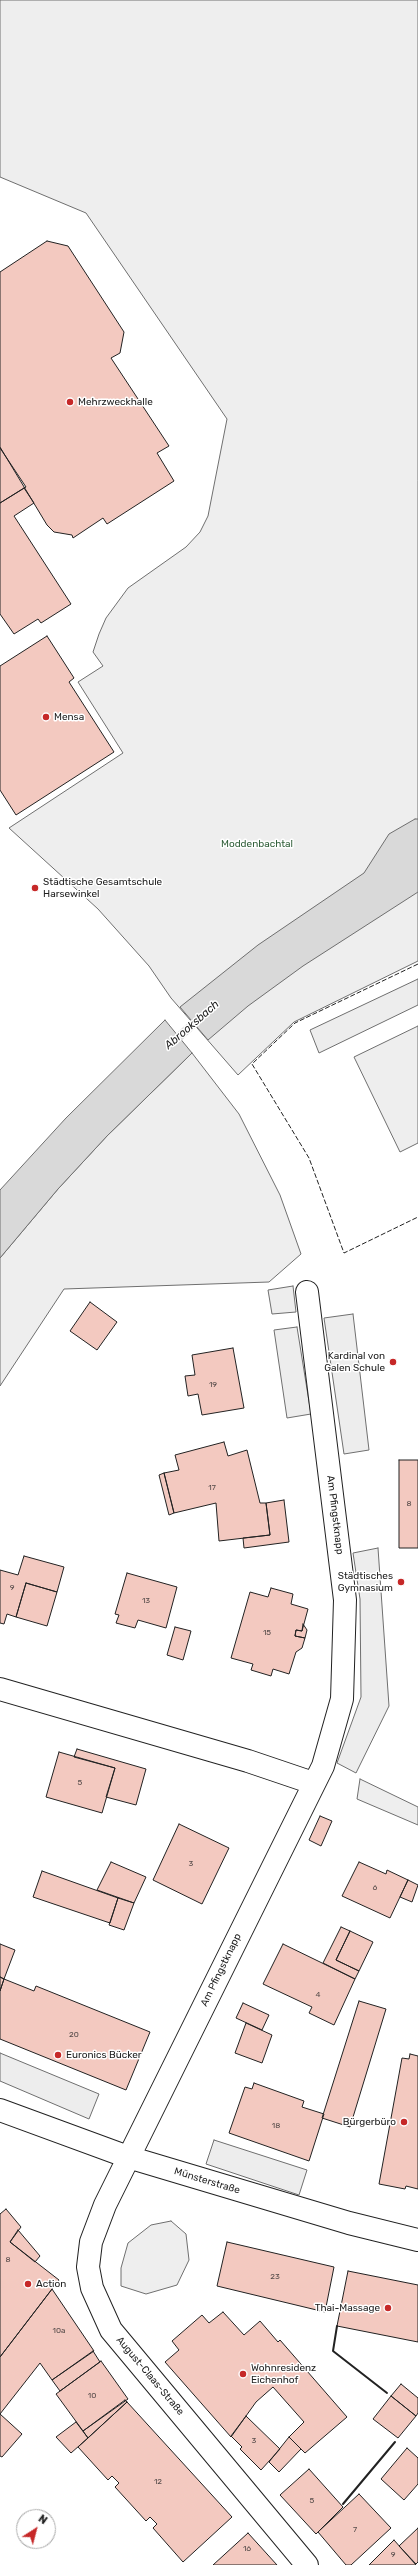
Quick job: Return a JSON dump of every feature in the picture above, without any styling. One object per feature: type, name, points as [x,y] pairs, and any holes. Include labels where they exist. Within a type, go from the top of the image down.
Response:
[{"type":"street","name":"Am Pfingstknapp","points":[[128,2157],[313,1783],[323,1766],[342,1699],[345,1600],[307,1292]]},
{"type":"street","points":[[0,1689],[248,1761],[313,1783]]},
{"type":"street","name":"Münsterstraße","points":[[0,2110],[128,2157],[349,2223],[418,2240]]},
{"type":"street","name":"August-Claas-Straße","points":[[128,2157],[104,2205],[91,2242],[88,2268],[92,2288],[111,2330],[307,2565]]},
{"type":"green space","name":"Moddenbachtal","points":[[0,0],[418,0],[418,961],[294,1022],[238,1075],[171,998],[149,966],[98,909],[9,828],[123,753],[78,682],[103,666],[93,652],[106,618],[128,588],[186,547],[200,532],[208,516],[227,419],[86,213],[0,177]]},
{"type":"green space","points":[[418,1026],[418,1143],[400,1152],[354,1057]]},
{"type":"green space","points":[[192,1053],[239,1114],[280,1195],[301,1254],[269,1282],[64,1289],[0,1386],[0,1258],[58,1189],[107,1136]]},
{"type":"green space","points":[[360,1779],[418,1807],[418,1825],[357,1799]]},
{"type":"green space","points":[[171,2221],[186,2234],[189,2260],[177,2285],[146,2294],[121,2286],[121,2268],[128,2243],[151,2225]]},
{"type":"shaded area","points":[[415,819],[418,819],[418,892],[303,966],[248,1006],[208,1040],[180,1007],[258,945],[364,873],[389,834]]},
{"type":"shaded area","points":[[418,979],[418,1005],[319,1053],[310,1030]]},
{"type":"shaded area","points":[[165,1020],[192,1053],[107,1136],[58,1189],[0,1258],[0,1190],[66,1118]]},
{"type":"shaded area","points":[[293,1286],[296,1312],[272,1314],[268,1290]]},
{"type":"shaded area","points":[[353,1314],[369,1450],[344,1454],[324,1318]]},
{"type":"shaded area","points":[[297,1327],[311,1414],[287,1418],[274,1330]]},
{"type":"shaded area","points":[[378,1548],[389,1706],[356,1773],[337,1763],[361,1697],[360,1599],[353,1553]]},
{"type":"shaded area","points":[[0,2053],[99,2094],[89,2119],[0,2081]]},
{"type":"shaded area","points":[[214,2140],[307,2170],[299,2195],[206,2164]]},
{"type":"building","name":"Mehrzweckhalle","points":[[47,241],[68,246],[124,332],[120,353],[111,358],[169,446],[157,453],[174,481],[107,524],[103,518],[73,538],[72,535],[54,532],[47,525],[0,447],[0,272]]},
{"type":"building","points":[[0,448],[26,487],[0,503]]},
{"type":"building","points":[[24,488],[34,503],[14,516],[71,604],[41,623],[38,619],[14,634],[0,614],[0,503]]},
{"type":"building","name":"Mensa","points":[[47,636],[74,678],[69,682],[114,752],[16,815],[0,790],[0,666]]},
{"type":"building","points":[[90,1302],[117,1322],[97,1350],[70,1331]]},
{"type":"building","points":[[233,1348],[244,1408],[202,1415],[198,1394],[188,1396],[185,1376],[195,1375],[192,1355]]},
{"type":"building","points":[[224,1442],[228,1456],[247,1450],[260,1503],[266,1503],[270,1535],[219,1541],[216,1503],[174,1513],[164,1473],[179,1470],[175,1455]]},
{"type":"building","points":[[399,1460],[418,1460],[418,1548],[399,1548]]},
{"type":"building","points":[[164,1473],[174,1513],[169,1515],[159,1475]]},
{"type":"building","points":[[284,1500],[289,1542],[244,1548],[243,1538],[270,1535],[266,1503]]},
{"type":"building","points":[[24,1556],[64,1567],[57,1592],[26,1583],[16,1617],[7,1614],[4,1624],[0,1623],[0,1570],[18,1575]]},
{"type":"building","points":[[127,1573],[177,1587],[166,1628],[138,1620],[135,1628],[116,1623],[119,1615],[115,1614]]},
{"type":"building","points":[[26,1583],[57,1592],[47,1626],[16,1617]]},
{"type":"building","points":[[271,1588],[293,1594],[291,1604],[308,1609],[302,1631],[296,1630],[295,1636],[305,1638],[302,1648],[296,1652],[289,1674],[273,1669],[271,1676],[251,1670],[253,1664],[231,1658],[250,1592],[268,1597]]},
{"type":"building","points":[[303,1624],[307,1630],[305,1638],[295,1636],[296,1630],[302,1631]]},
{"type":"building","points":[[175,1627],[191,1631],[183,1660],[167,1655]]},
{"type":"building","points":[[77,1749],[146,1769],[136,1805],[106,1797],[115,1768],[74,1757]]},
{"type":"building","points":[[59,1752],[115,1768],[102,1813],[46,1797]]},
{"type":"building","points":[[320,1816],[332,1821],[321,1846],[309,1840]]},
{"type":"building","points":[[179,1824],[229,1848],[202,1904],[153,1880]]},
{"type":"building","points":[[111,1862],[146,1877],[134,1903],[97,1890]]},
{"type":"building","points":[[359,1862],[386,1874],[387,1870],[408,1880],[390,1918],[342,1896]]},
{"type":"building","points":[[42,1871],[118,1898],[110,1923],[33,1897]]},
{"type":"building","points":[[408,1880],[418,1885],[412,1902],[400,1897]]},
{"type":"building","points":[[118,1898],[134,1903],[124,1930],[109,1925]]},
{"type":"building","points":[[341,1927],[350,1931],[336,1960],[359,1971],[355,1979],[323,1963]]},
{"type":"building","points":[[350,1931],[373,1942],[359,1971],[336,1960]]},
{"type":"building","points":[[0,1944],[15,1950],[4,1979],[0,1977]]},
{"type":"building","points":[[283,1944],[355,1979],[334,2025],[309,2013],[312,2007],[263,1984]]},
{"type":"building","points":[[0,1977],[4,1979],[0,1991]]},
{"type":"building","points":[[4,1979],[34,1991],[36,1986],[150,2032],[126,2090],[0,2039],[0,1991]]},
{"type":"building","points":[[359,2001],[386,2009],[350,2127],[322,2118]]},
{"type":"building","points":[[243,2003],[269,2015],[262,2030],[236,2018]]},
{"type":"building","points":[[246,2023],[272,2035],[262,2063],[235,2053]]},
{"type":"building","name":"Bürgerbüro","points":[[410,2054],[418,2056],[418,2189],[406,2186],[405,2189],[379,2184],[402,2058],[409,2059]]},
{"type":"building","points":[[254,2083],[304,2101],[302,2107],[324,2114],[309,2161],[229,2133],[245,2087],[252,2089]]},
{"type":"building","name":"Action","points":[[6,2209],[21,2227],[10,2242],[59,2280],[0,2357],[0,2214]]},
{"type":"building","points":[[18,2230],[40,2256],[35,2262],[10,2242]]},
{"type":"building","points":[[227,2242],[334,2267],[325,2312],[217,2286]]},
{"type":"building","points":[[348,2271],[418,2285],[418,2342],[337,2326]]},
{"type":"building","points":[[52,2289],[94,2351],[52,2380],[40,2363],[0,2414],[0,2357]]},
{"type":"building","name":"Wohnresidenz Eichenhof","points":[[223,2312],[244,2335],[260,2321],[278,2342],[280,2340],[347,2417],[305,2453],[289,2437],[304,2422],[273,2387],[256,2402],[231,2437],[165,2362],[179,2350],[172,2341],[202,2315],[209,2323]]},
{"type":"building","points":[[93,2351],[100,2362],[60,2391],[52,2380]]},
{"type":"building","points":[[101,2361],[128,2399],[83,2431],[56,2394]]},
{"type":"building","points":[[401,2384],[418,2398],[418,2413],[416,2416],[391,2396]]},
{"type":"building","points":[[391,2396],[416,2416],[398,2438],[373,2419]]},
{"type":"building","points":[[125,2400],[127,2402],[88,2438],[83,2431]]},
{"type":"building","points":[[127,2402],[232,2517],[183,2562],[153,2528],[157,2524],[150,2517],[146,2521],[115,2487],[119,2483],[112,2476],[108,2480],[78,2447]]},
{"type":"building","points":[[0,2414],[22,2434],[2,2457],[0,2456]]},
{"type":"building","points":[[246,2416],[280,2449],[261,2470],[240,2449],[242,2447],[231,2436]]},
{"type":"building","points":[[76,2422],[88,2438],[71,2453],[56,2437]]},
{"type":"building","points":[[289,2437],[301,2449],[279,2472],[269,2462]]},
{"type":"building","points":[[407,2448],[418,2458],[418,2484],[404,2500],[381,2479]]},
{"type":"building","points":[[309,2469],[343,2507],[316,2534],[280,2495]]},
{"type":"building","points":[[359,2494],[391,2528],[351,2565],[346,2565],[318,2532]]},
{"type":"building","points":[[418,2528],[418,2562],[416,2564],[399,2546]]},
{"type":"building","points":[[248,2533],[277,2565],[213,2565]]},
{"type":"building","points":[[394,2540],[416,2565],[369,2565]]},
{"type":"waterway","name":"Abrooksbach","points":[[170,1045],[202,1016]]},
{"type":"fence","points":[[418,964],[295,1023],[252,1064],[309,1158],[344,1253],[418,1217]]},
{"type":"wall","points":[[337,2326],[333,2351],[387,2393]]},
{"type":"wall","points":[[343,2504],[395,2442]]},
{"type":"place","name":"Mehrzweckhalle","points":[[70,402]]},
{"type":"place","name":"Mensa","points":[[46,717]]},
{"type":"place","name":"Städtische Gesamtschule Harsewinkel","points":[[35,888]]},
{"type":"place","name":"Kardinal von Galen Schule","points":[[393,1362]]},
{"type":"place","name":"Städtisches Gymnasium","points":[[401,1582]]},
{"type":"place","name":"Euronics Bücker","points":[[58,2055]]},
{"type":"place","name":"Bürgerbüro","points":[[404,2122]]},
{"type":"place","name":"Action","points":[[28,2284]]},
{"type":"place","name":"Thai-Massage","points":[[388,2308]]},
{"type":"place","name":"Wohnresidenz Eichenhof","points":[[243,2374]]}]
